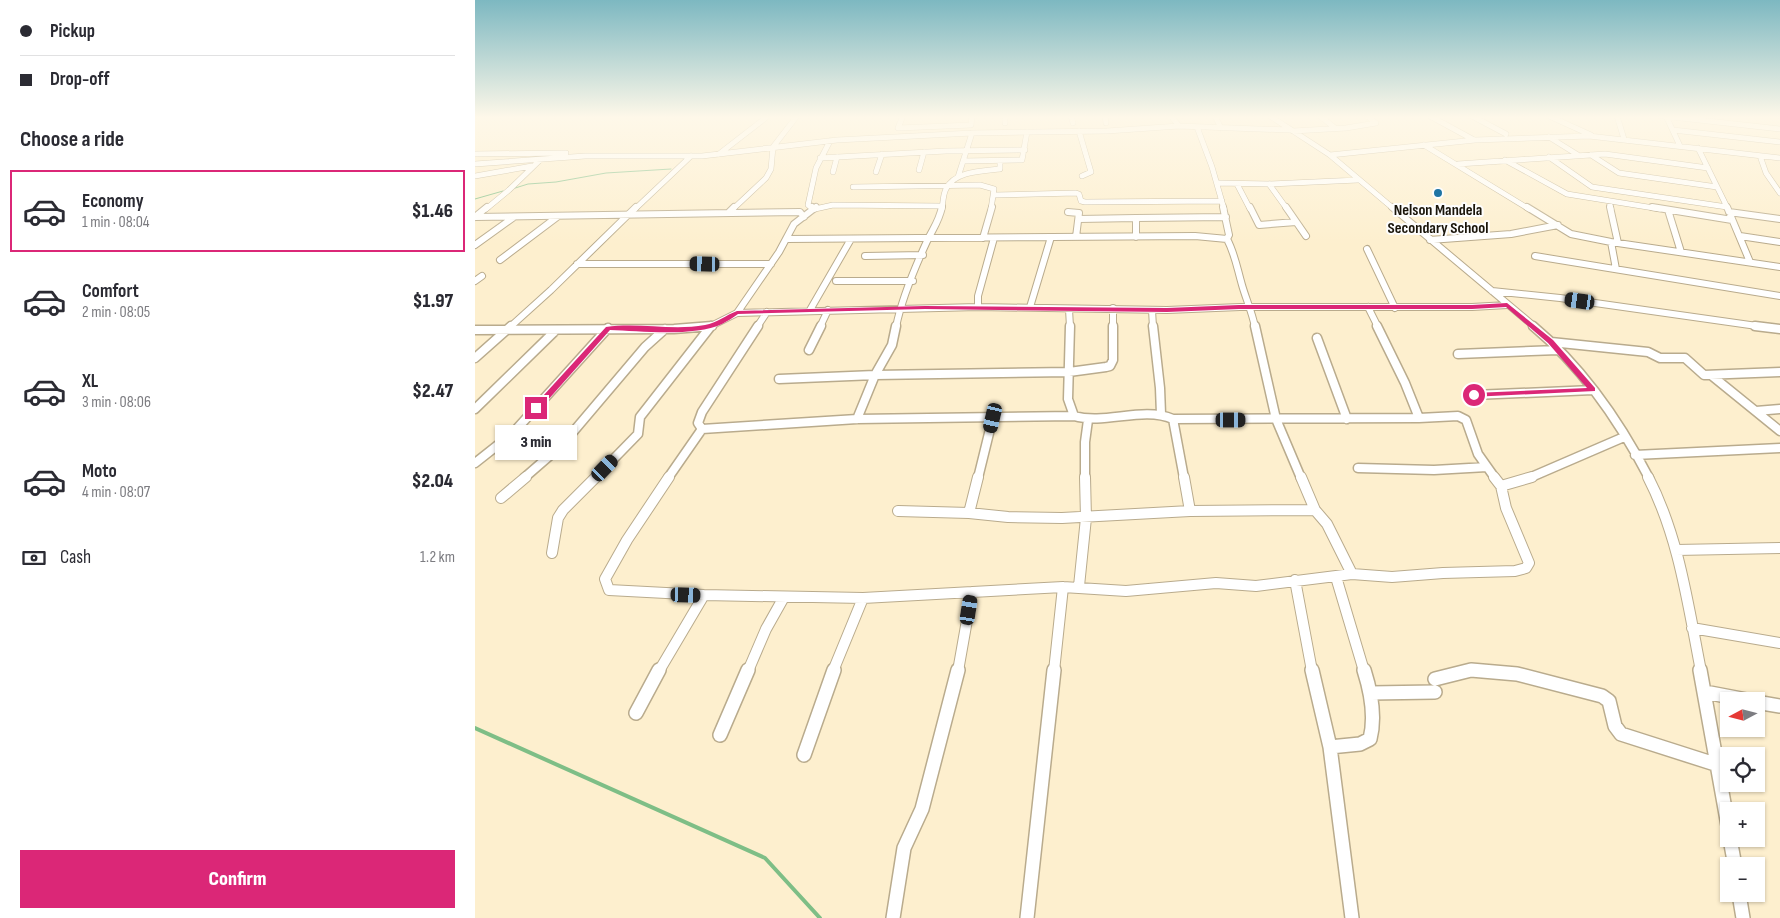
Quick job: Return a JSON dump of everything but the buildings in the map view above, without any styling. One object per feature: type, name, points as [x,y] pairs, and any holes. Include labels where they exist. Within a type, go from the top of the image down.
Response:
[{"type":"street","points":[[476,164],[559,159]]},
{"type":"street","points":[[475,358],[688,159]]},
{"type":"street","points":[[729,212],[766,178],[771,170],[772,159]]},
{"type":"street","points":[[814,209],[808,205],[810,189],[820,159]]},
{"type":"street","points":[[833,172],[837,159]]},
{"type":"street","points":[[875,172],[880,159]]},
{"type":"street","points":[[919,170],[922,159]]},
{"type":"street","points":[[958,177],[964,161],[1022,159]]},
{"type":"street","points":[[1082,176],[1091,172],[1087,159]]},
{"type":"street","points":[[1210,159],[1219,183],[1229,235],[1227,239],[1235,254],[1242,286],[1251,308],[1276,419],[1315,510],[1327,524],[1352,574]]},
{"type":"street","points":[[1333,159],[1551,342],[1593,390],[1650,479],[1664,510],[1676,550],[1705,692],[1724,802]]},
{"type":"street","points":[[1448,159],[1571,234],[1611,242],[1780,267]]},
{"type":"street","points":[[1457,164],[1522,159]]},
{"type":"street","points":[[1552,159],[1592,187],[1780,219]]},
{"type":"street","points":[[1597,159],[1619,173],[1717,187]]},
{"type":"street","points":[[1642,159],[1708,168]]},
{"type":"street","points":[[1704,159],[1728,209],[1750,262]]},
{"type":"street","points":[[1762,159],[1770,179],[1780,193]]},
{"type":"street","points":[[1505,160],[1567,194],[1732,220]]},
{"type":"street","points":[[475,217],[509,190],[539,161]]},
{"type":"street","points":[[857,419],[875,375],[892,345],[900,308],[913,281],[929,238],[939,222],[941,206],[947,187],[958,177],[975,172],[1000,169],[1000,161]]},
{"type":"street","points":[[475,176],[481,170],[476,164]]},
{"type":"street","points":[[475,176],[532,166]]},
{"type":"street","points":[[1770,179],[1780,180]]},
{"type":"street","points":[[891,180],[898,185]]},
{"type":"street","points":[[1219,183],[1269,184],[1358,180]]},
{"type":"street","points":[[1237,184],[1259,225],[1296,222]]},
{"type":"street","points":[[1269,184],[1305,236]]},
{"type":"street","points":[[853,187],[984,185],[994,189],[995,195],[983,238]]},
{"type":"street","points":[[995,195],[1076,193],[1079,194],[1081,201],[1085,202],[1222,201]]},
{"type":"street","points":[[1609,201],[1618,243]]},
{"type":"street","points":[[552,553],[558,518],[563,510],[638,434],[640,417],[711,326],[737,312],[771,264],[795,224],[814,209],[833,205],[941,206]]},
{"type":"street","points":[[1668,210],[1681,252]]},
{"type":"street","points":[[475,217],[557,217],[729,212],[800,212],[804,216]]},
{"type":"street","points":[[1068,212],[1078,212],[1079,219],[1076,237]]},
{"type":"street","points":[[475,246],[515,217]]},
{"type":"street","points":[[500,260],[557,217]]},
{"type":"street","points":[[1079,219],[1226,217]]},
{"type":"street","points":[[1135,218],[1136,237]]},
{"type":"street","points":[[1430,240],[1511,234],[1558,225]]},
{"type":"street","points":[[787,238],[851,240],[1210,236],[1227,239]]},
{"type":"street","points":[[1740,236],[1780,242]]},
{"type":"street","points":[[1030,307],[1051,237]]},
{"type":"street","points":[[978,307],[978,296],[994,238]]},
{"type":"street","points":[[810,310],[851,240]]},
{"type":"street","points":[[1611,242],[1616,269]]},
{"type":"street","points":[[1367,249],[1395,308]]},
{"type":"street","points":[[865,256],[923,255]]},
{"type":"street","points":[[1535,256],[1780,296]]},
{"type":"street","points":[[577,264],[771,264]]},
{"type":"street","points":[[475,281],[482,276]]},
{"type":"street","points":[[836,281],[913,281]]},
{"type":"street","points":[[1491,291],[1561,298],[1780,329]]},
{"type":"street","points":[[737,312],[978,307],[1152,310],[1507,305]]},
{"type":"street","points":[[1368,307],[1405,383],[1419,418]]},
{"type":"street","points":[[779,379],[875,375],[1069,372],[1110,366],[1113,360],[1113,308]]},
{"type":"street","points":[[1069,309],[1071,342],[1069,399],[1074,416]]},
{"type":"street","points":[[809,350],[828,310]]},
{"type":"street","points":[[1152,310],[1153,338],[1162,395],[1161,414]]},
{"type":"street","points":[[702,430],[698,423],[702,412],[767,312]]},
{"type":"street","points":[[475,330],[505,332],[608,328],[665,329],[711,326]]},
{"type":"street","points":[[475,463],[513,433],[608,328]]},
{"type":"street","points":[[501,498],[562,446],[645,347],[665,329]]},
{"type":"street","points":[[475,409],[556,330]]},
{"type":"street","points":[[1317,338],[1347,419]]},
{"type":"street","points":[[1551,342],[1648,352],[1660,358],[1683,358],[1701,374],[1780,372]]},
{"type":"street","points":[[1458,354],[1558,350]]},
{"type":"street","points":[[1711,374],[1780,431]]},
{"type":"street","points":[[1474,395],[1593,390]]},
{"type":"street","points":[[1756,411],[1780,409]]},
{"type":"street","points":[[1161,414],[1173,419],[1347,419],[1458,416],[1466,420],[1473,442],[1487,467],[1501,486],[1506,508],[1529,563],[1526,568],[1515,571],[1443,572],[1393,577],[1352,574],[1256,586],[1216,583],[1126,591],[1079,586],[863,598],[704,595],[609,590],[605,579],[646,510],[702,430],[857,419],[1074,416],[1088,420],[1161,414]]},
{"type":"street","points":[[969,513],[993,418]]},
{"type":"street","points":[[1173,419],[1190,511]]},
{"type":"street","points":[[1079,586],[1086,518],[1085,449],[1088,420]]},
{"type":"street","points":[[1501,486],[1519,482],[1624,437]]},
{"type":"street","points":[[1635,455],[1780,448]]},
{"type":"street","points":[[1358,468],[1434,470],[1487,467]]},
{"type":"street","points":[[898,511],[969,513],[1008,517],[1086,518],[1190,511],[1315,510]]},
{"type":"street","points":[[1676,550],[1780,548]]},
{"type":"street","points":[[1330,747],[1360,744],[1370,739],[1373,728],[1371,693],[1336,577]]},
{"type":"street","points":[[1295,580],[1304,635],[1330,747],[1352,918]]},
{"type":"street","points":[[1027,918],[1063,587]]},
{"type":"street","points":[[893,918],[904,848],[922,809],[937,754],[960,662],[972,592]]},
{"type":"street","points":[[636,713],[661,666],[704,595]]},
{"type":"street","points":[[719,736],[767,629],[784,597]]},
{"type":"street","points":[[804,755],[840,652],[863,598]]},
{"type":"street","points":[[1692,628],[1780,643]]},
{"type":"street","points":[[1435,679],[1471,670],[1517,674],[1602,696],[1609,701],[1615,726],[1621,734],[1718,765]]},
{"type":"street","points":[[1371,693],[1435,692]]},
{"type":"street","points":[[1705,692],[1720,695]]},
{"type":"street","points":[[1765,704],[1780,706]]},
{"type":"street","points":[[1740,902],[1743,918]]},
{"type":"waterway","points":[[512,189],[528,184],[556,182],[606,173],[671,169]]},
{"type":"waterway","points":[[475,199],[503,191]]},
{"type":"waterway","points":[[475,728],[765,858],[820,918]]},
{"type":"place","name":"Nelson Mandela Secondary School","points":[[1438,193]]},
{"type":"route","points":[[536,408],[584,357],[608,328],[674,329],[704,327],[725,320],[737,312],[925,308],[1052,307],[1069,309],[1167,310],[1239,307],[1472,307],[1507,305],[1542,333],[1572,364],[1593,390],[1474,395]]}]
